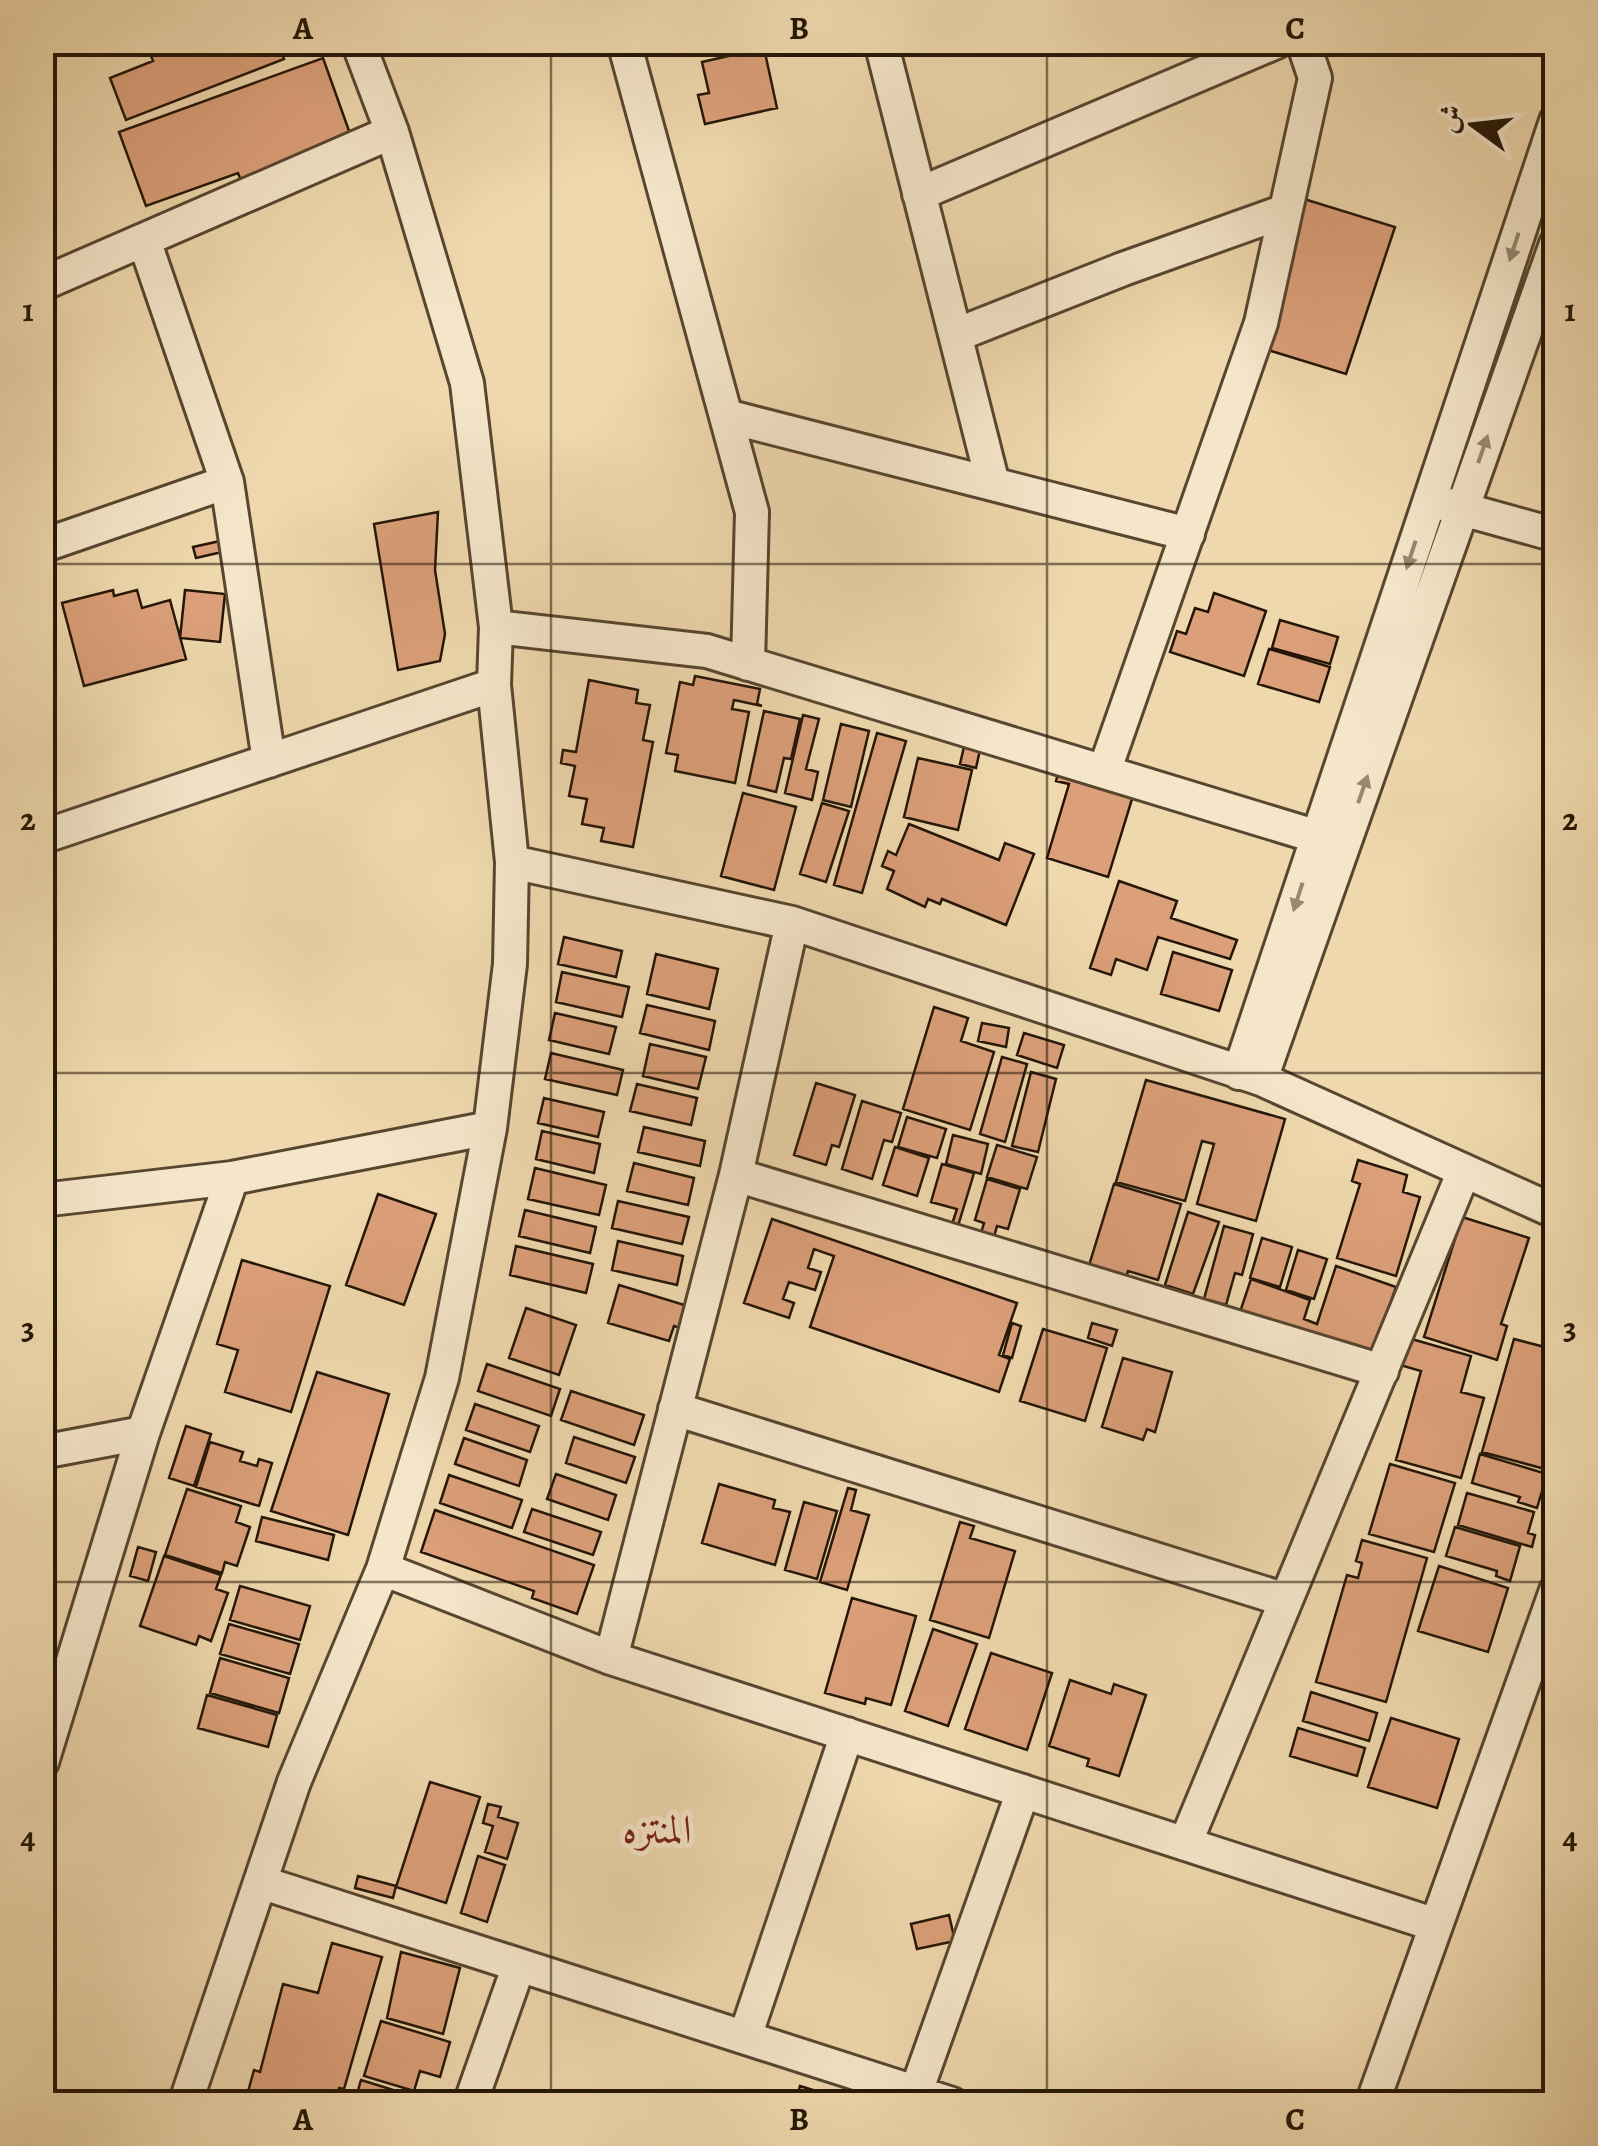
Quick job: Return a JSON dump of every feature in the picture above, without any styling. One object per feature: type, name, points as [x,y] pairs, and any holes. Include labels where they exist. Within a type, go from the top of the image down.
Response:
[{"type":"street","points":[[185,2104],[294,1782],[383,1568],[442,1378],[490,1128],[510,964],[512,862],[494,685],[496,627],[467,383],[392,132],[358,42]]},
{"type":"street","points":[[881,42],[993,484]]},
{"type":"street","points":[[919,194],[1276,42]]},
{"type":"street","points":[[1104,772],[1261,323],[1315,78],[1304,42]]},
{"type":"street","points":[[634,46],[752,512],[748,664]]},
{"type":"street","points":[[1250,1076],[1318,837],[1556,121]]},
{"type":"street","points":[[42,284],[392,132]]},
{"type":"street","points":[[956,335],[1285,211]]},
{"type":"street","points":[[144,240],[226,482],[269,761]]},
{"type":"street","points":[[1250,1076],[1462,509],[1556,244]]},
{"type":"street","points":[[726,416],[1188,534]]},
{"type":"street","points":[[42,546],[226,482]]},
{"type":"street","points":[[1430,500],[1556,535]]},
{"type":"street","points":[[496,627],[706,652],[1318,837]]},
{"type":"street","points":[[42,837],[494,685]]},
{"type":"street","points":[[512,862],[792,923],[1250,1076],[1556,1212]]},
{"type":"street","points":[[611,1658],[736,1175],[792,923]]},
{"type":"street","points":[[42,1200],[232,1178],[490,1128]]},
{"type":"street","points":[[1186,1844],[1464,1171]]},
{"type":"street","points":[[736,1175],[1382,1370]]},
{"type":"street","points":[[42,1762],[143,1433],[232,1178]]},
{"type":"street","points":[[675,1410],[1286,1600]]},
{"type":"street","points":[[42,1452],[143,1433]]},
{"type":"street","points":[[383,1568],[611,1658],[1436,1925]]},
{"type":"street","points":[[1372,2104],[1556,1590]]},
{"type":"street","points":[[745,2038],[847,1734]]},
{"type":"street","points":[[916,2092],[1023,1791]]},
{"type":"street","points":[[260,1882],[952,2104]]},
{"type":"street","points":[[470,2104],[519,1965]]},
{"type":"building","points":[[146,42],[278,42],[284,59],[126,120],[110,78],[153,61]]},
{"type":"building","points":[[764,48],[777,108],[705,124],[698,95],[709,93],[702,62]]},
{"type":"building","points":[[323,58],[353,142],[242,183],[238,173],[146,206],[119,132]]},
{"type":"building","points":[[1304,199],[1395,227],[1346,374],[1258,347]]},
{"type":"building","points":[[438,512],[435,570],[445,634],[440,661],[398,670],[374,524]]},
{"type":"building","points":[[220,541],[222,552],[196,558],[193,547]]},
{"type":"building","points":[[113,590],[114,596],[137,590],[142,608],[170,600],[186,659],[84,686],[62,603]]},
{"type":"building","points":[[185,590],[225,594],[220,642],[180,638]]},
{"type":"building","points":[[1214,593],[1266,611],[1244,676],[1170,652],[1177,631],[1186,634],[1195,608],[1208,612]]},
{"type":"building","points":[[1280,620],[1338,637],[1330,664],[1272,648]]},
{"type":"building","points":[[1269,649],[1330,667],[1319,702],[1258,684]]},
{"type":"building","points":[[695,676],[760,689],[757,704],[762,706],[734,700],[732,709],[749,712],[735,783],[675,771],[678,755],[666,753],[680,682],[693,685]]},
{"type":"building","points":[[589,680],[638,690],[636,703],[650,705],[643,740],[653,742],[633,847],[601,841],[604,828],[582,824],[587,799],[569,796],[575,766],[561,763],[563,750],[576,752]]},
{"type":"building","points":[[764,711],[800,719],[791,759],[784,758],[776,792],[748,785]]},
{"type":"building","points":[[803,715],[819,719],[806,769],[818,772],[812,800],[785,793]]},
{"type":"building","points":[[841,724],[869,731],[851,807],[823,800]]},
{"type":"building","points":[[877,733],[906,741],[862,893],[834,885]]},
{"type":"building","points":[[966,738],[982,741],[976,768],[960,764]]},
{"type":"building","points":[[918,758],[972,770],[958,830],[904,817]]},
{"type":"building","points":[[1061,763],[1136,786],[1108,877],[1047,858],[1069,784],[1056,781]]},
{"type":"building","points":[[743,793],[796,807],[774,890],[721,876]]},
{"type":"building","points":[[822,803],[849,811],[826,882],[800,874]]},
{"type":"building","points":[[909,824],[999,860],[1005,843],[1034,854],[1006,925],[942,899],[940,904],[928,899],[925,907],[887,889],[894,871],[882,866],[888,851],[896,855]]},
{"type":"building","points":[[1119,881],[1177,901],[1171,918],[1237,940],[1230,959],[1158,937],[1147,970],[1116,959],[1111,975],[1090,968]]},
{"type":"building","points":[[564,937],[622,951],[616,977],[558,964]]},
{"type":"building","points":[[1173,952],[1232,970],[1219,1011],[1161,994]]},
{"type":"building","points":[[656,954],[718,969],[709,1009],[647,994]]},
{"type":"building","points":[[562,972],[629,987],[622,1017],[556,1002]]},
{"type":"building","points":[[647,1005],[715,1021],[709,1050],[640,1033]]},
{"type":"building","points":[[934,1007],[968,1018],[961,1041],[994,1052],[970,1130],[903,1109]]},
{"type":"building","points":[[555,1013],[616,1027],[609,1054],[549,1040]]},
{"type":"building","points":[[982,1023],[1009,1028],[1006,1047],[978,1041]]},
{"type":"building","points":[[1024,1033],[1064,1045],[1057,1068],[1017,1055]]},
{"type":"building","points":[[650,1044],[706,1057],[698,1089],[643,1076]]},
{"type":"building","points":[[551,1053],[623,1070],[617,1095],[545,1079]]},
{"type":"building","points":[[1002,1057],[1027,1064],[1005,1142],[980,1134]]},
{"type":"building","points":[[1031,1072],[1056,1079],[1038,1152],[1012,1146]]},
{"type":"building","points":[[1146,1080],[1285,1119],[1256,1221],[1197,1204],[1214,1144],[1202,1141],[1185,1201],[1116,1182]]},
{"type":"building","points":[[816,1083],[855,1095],[839,1147],[832,1145],[826,1165],[794,1155]]},
{"type":"building","points":[[637,1084],[697,1098],[691,1125],[630,1111]]},
{"type":"building","points":[[544,1098],[604,1112],[598,1137],[538,1123]]},
{"type":"building","points":[[862,1101],[901,1113],[892,1142],[884,1140],[872,1179],[842,1169]]},
{"type":"building","points":[[907,1117],[946,1129],[937,1158],[898,1147]]},
{"type":"building","points":[[644,1127],[705,1141],[700,1166],[638,1152]]},
{"type":"building","points":[[542,1131],[600,1144],[594,1173],[536,1159]]},
{"type":"building","points":[[953,1135],[988,1144],[981,1174],[946,1164]]},
{"type":"building","points":[[997,1145],[1037,1157],[1027,1189],[987,1177]]},
{"type":"building","points":[[895,1147],[929,1158],[917,1196],[883,1185]]},
{"type":"building","points":[[1358,1160],[1407,1175],[1403,1192],[1420,1197],[1396,1276],[1337,1258],[1360,1184],[1352,1181]]},
{"type":"building","points":[[634,1163],[694,1178],[688,1205],[627,1191]]},
{"type":"building","points":[[942,1164],[974,1173],[958,1226],[952,1224],[957,1209],[931,1202]]},
{"type":"building","points":[[535,1168],[606,1185],[599,1215],[528,1199]]},
{"type":"building","points":[[987,1179],[1020,1189],[1008,1229],[997,1226],[994,1237],[981,1233],[984,1223],[975,1220]]},
{"type":"building","points":[[1114,1184],[1181,1204],[1158,1280],[1128,1271],[1125,1282],[1087,1272]]},
{"type":"building","points":[[378,1194],[436,1214],[404,1305],[346,1285]]},
{"type":"building","points":[[618,1201],[689,1217],[682,1244],[612,1228]]},
{"type":"building","points":[[525,1210],[596,1227],[590,1253],[519,1236]]},
{"type":"building","points":[[1188,1212],[1219,1222],[1193,1294],[1165,1285]]},
{"type":"building","points":[[1462,1217],[1529,1238],[1501,1324],[1507,1326],[1497,1360],[1424,1337]]},
{"type":"building","points":[[772,1219],[1017,1303],[999,1355],[1010,1359],[999,1392],[810,1327],[834,1256],[814,1249],[808,1268],[821,1272],[815,1290],[789,1282],[783,1299],[794,1303],[789,1318],[744,1303]]},
{"type":"building","points":[[1224,1226],[1253,1234],[1242,1275],[1235,1273],[1226,1305],[1204,1299]]},
{"type":"building","points":[[1262,1238],[1292,1247],[1280,1287],[1250,1278]]},
{"type":"building","points":[[618,1241],[683,1256],[677,1285],[612,1270]]},
{"type":"building","points":[[516,1246],[593,1264],[586,1293],[510,1275]]},
{"type":"building","points":[[1298,1250],[1327,1259],[1314,1299],[1286,1290]]},
{"type":"building","points":[[242,1260],[330,1286],[291,1412],[225,1392],[238,1350],[217,1344]]},
{"type":"building","points":[[1336,1266],[1396,1287],[1368,1368],[1238,1318],[1251,1279],[1310,1300],[1304,1319],[1317,1324]]},
{"type":"building","points":[[619,1285],[691,1307],[684,1329],[674,1326],[669,1341],[608,1323]]},
{"type":"building","points":[[526,1308],[576,1325],[559,1375],[509,1358]]},
{"type":"building","points":[[1012,1323],[1021,1326],[1012,1358],[1003,1355]]},
{"type":"building","points":[[1092,1323],[1117,1330],[1112,1346],[1088,1338]]},
{"type":"building","points":[[1043,1329],[1107,1348],[1085,1421],[1020,1401]]},
{"type":"building","points":[[1408,1338],[1471,1356],[1461,1392],[1484,1398],[1461,1478],[1396,1460],[1421,1371],[1400,1365]]},
{"type":"building","points":[[1514,1339],[1556,1350],[1556,1472],[1482,1452]]},
{"type":"building","points":[[1123,1358],[1172,1372],[1155,1432],[1147,1429],[1143,1440],[1102,1427]]},
{"type":"building","points":[[487,1364],[560,1389],[551,1416],[478,1391]]},
{"type":"building","points":[[317,1372],[389,1394],[348,1535],[271,1511]]},
{"type":"building","points":[[571,1391],[644,1415],[634,1445],[561,1420]]},
{"type":"building","points":[[475,1404],[539,1426],[530,1452],[466,1430]]},
{"type":"building","points":[[186,1426],[211,1434],[194,1486],[169,1478]]},
{"type":"building","points":[[574,1437],[635,1457],[626,1483],[566,1463]]},
{"type":"building","points":[[464,1438],[527,1460],[519,1486],[455,1464]]},
{"type":"building","points":[[210,1442],[243,1452],[240,1461],[257,1466],[259,1459],[272,1463],[259,1506],[196,1487]]},
{"type":"building","points":[[1480,1454],[1547,1474],[1537,1508],[1518,1502],[1520,1497],[1472,1483]]},
{"type":"building","points":[[1390,1464],[1455,1483],[1434,1552],[1369,1534]]},
{"type":"building","points":[[556,1474],[616,1495],[608,1520],[547,1499]]},
{"type":"building","points":[[449,1475],[522,1500],[512,1528],[440,1503]]},
{"type":"building","points":[[719,1484],[775,1500],[773,1508],[790,1512],[775,1565],[702,1543]]},
{"type":"building","points":[[848,1488],[856,1490],[851,1510],[869,1515],[847,1590],[820,1582]]},
{"type":"building","points":[[187,1489],[241,1506],[236,1522],[250,1527],[237,1566],[225,1562],[222,1573],[165,1555]]},
{"type":"building","points":[[1467,1493],[1534,1512],[1528,1533],[1535,1535],[1532,1547],[1458,1525]]},
{"type":"building","points":[[804,1502],[837,1511],[817,1579],[785,1570]]},
{"type":"building","points":[[532,1509],[601,1532],[593,1555],[524,1532]]},
{"type":"building","points":[[435,1510],[594,1565],[577,1614],[532,1598],[534,1591],[421,1552]]},
{"type":"building","points":[[262,1517],[334,1535],[328,1560],[256,1541]]},
{"type":"building","points":[[960,1522],[974,1526],[970,1538],[1015,1551],[989,1638],[930,1620]]},
{"type":"building","points":[[1455,1527],[1520,1546],[1510,1581],[1496,1576],[1497,1571],[1446,1556]]},
{"type":"building","points":[[1362,1540],[1427,1558],[1386,1702],[1316,1682],[1347,1575],[1358,1578],[1362,1563],[1356,1561]]},
{"type":"building","points":[[138,1547],[156,1552],[148,1581],[130,1576]]},
{"type":"building","points":[[164,1556],[221,1575],[216,1589],[228,1593],[211,1641],[199,1636],[196,1645],[140,1626]]},
{"type":"building","points":[[1439,1566],[1508,1588],[1488,1652],[1418,1631]]},
{"type":"building","points":[[240,1586],[310,1606],[300,1640],[230,1620]]},
{"type":"building","points":[[852,1598],[916,1616],[891,1705],[866,1698],[865,1704],[825,1693]]},
{"type":"building","points":[[42,1599],[55,1602],[42,1644]]},
{"type":"building","points":[[229,1624],[299,1644],[290,1674],[220,1654]]},
{"type":"building","points":[[933,1629],[977,1644],[948,1726],[905,1711]]},
{"type":"building","points":[[991,1653],[1052,1673],[1027,1750],[965,1729]]},
{"type":"building","points":[[220,1658],[289,1678],[279,1713],[210,1693]]},
{"type":"building","points":[[1070,1680],[1111,1694],[1114,1684],[1146,1695],[1119,1776],[1087,1766],[1089,1759],[1049,1746]]},
{"type":"building","points":[[1311,1692],[1377,1713],[1369,1741],[1303,1721]]},
{"type":"building","points":[[207,1695],[277,1715],[268,1747],[198,1728]]},
{"type":"building","points":[[1391,1718],[1459,1739],[1437,1808],[1368,1787]]},
{"type":"building","points":[[1298,1728],[1365,1748],[1357,1776],[1290,1756]]},
{"type":"building","points":[[430,1782],[480,1797],[446,1903],[396,1887]]},
{"type":"building","points":[[488,1804],[501,1807],[498,1817],[518,1823],[507,1859],[485,1852],[493,1826],[483,1823]]},
{"type":"building","points":[[478,1856],[505,1865],[487,1922],[461,1913]]},
{"type":"building","points":[[358,1876],[396,1886],[393,1898],[355,1888]]},
{"type":"building","points":[[949,1915],[955,1941],[917,1949],[911,1924]]},
{"type":"building","points":[[332,1943],[382,1957],[344,2089],[339,2088],[335,2104],[263,2104],[246,2099],[254,2070],[260,2072],[283,1984],[318,1993]]},
{"type":"building","points":[[401,1952],[460,1968],[443,2034],[387,2018]]},
{"type":"building","points":[[381,2021],[450,2042],[440,2077],[420,2071],[414,2091],[364,2076]]},
{"type":"building","points":[[361,2080],[413,2096],[411,2104],[354,2104]]},
{"type":"building","points":[[800,2086],[845,2100],[852,2104],[795,2104]]},
{"type":"district","name":"المنتزه","points":[[657,1829]]}]
